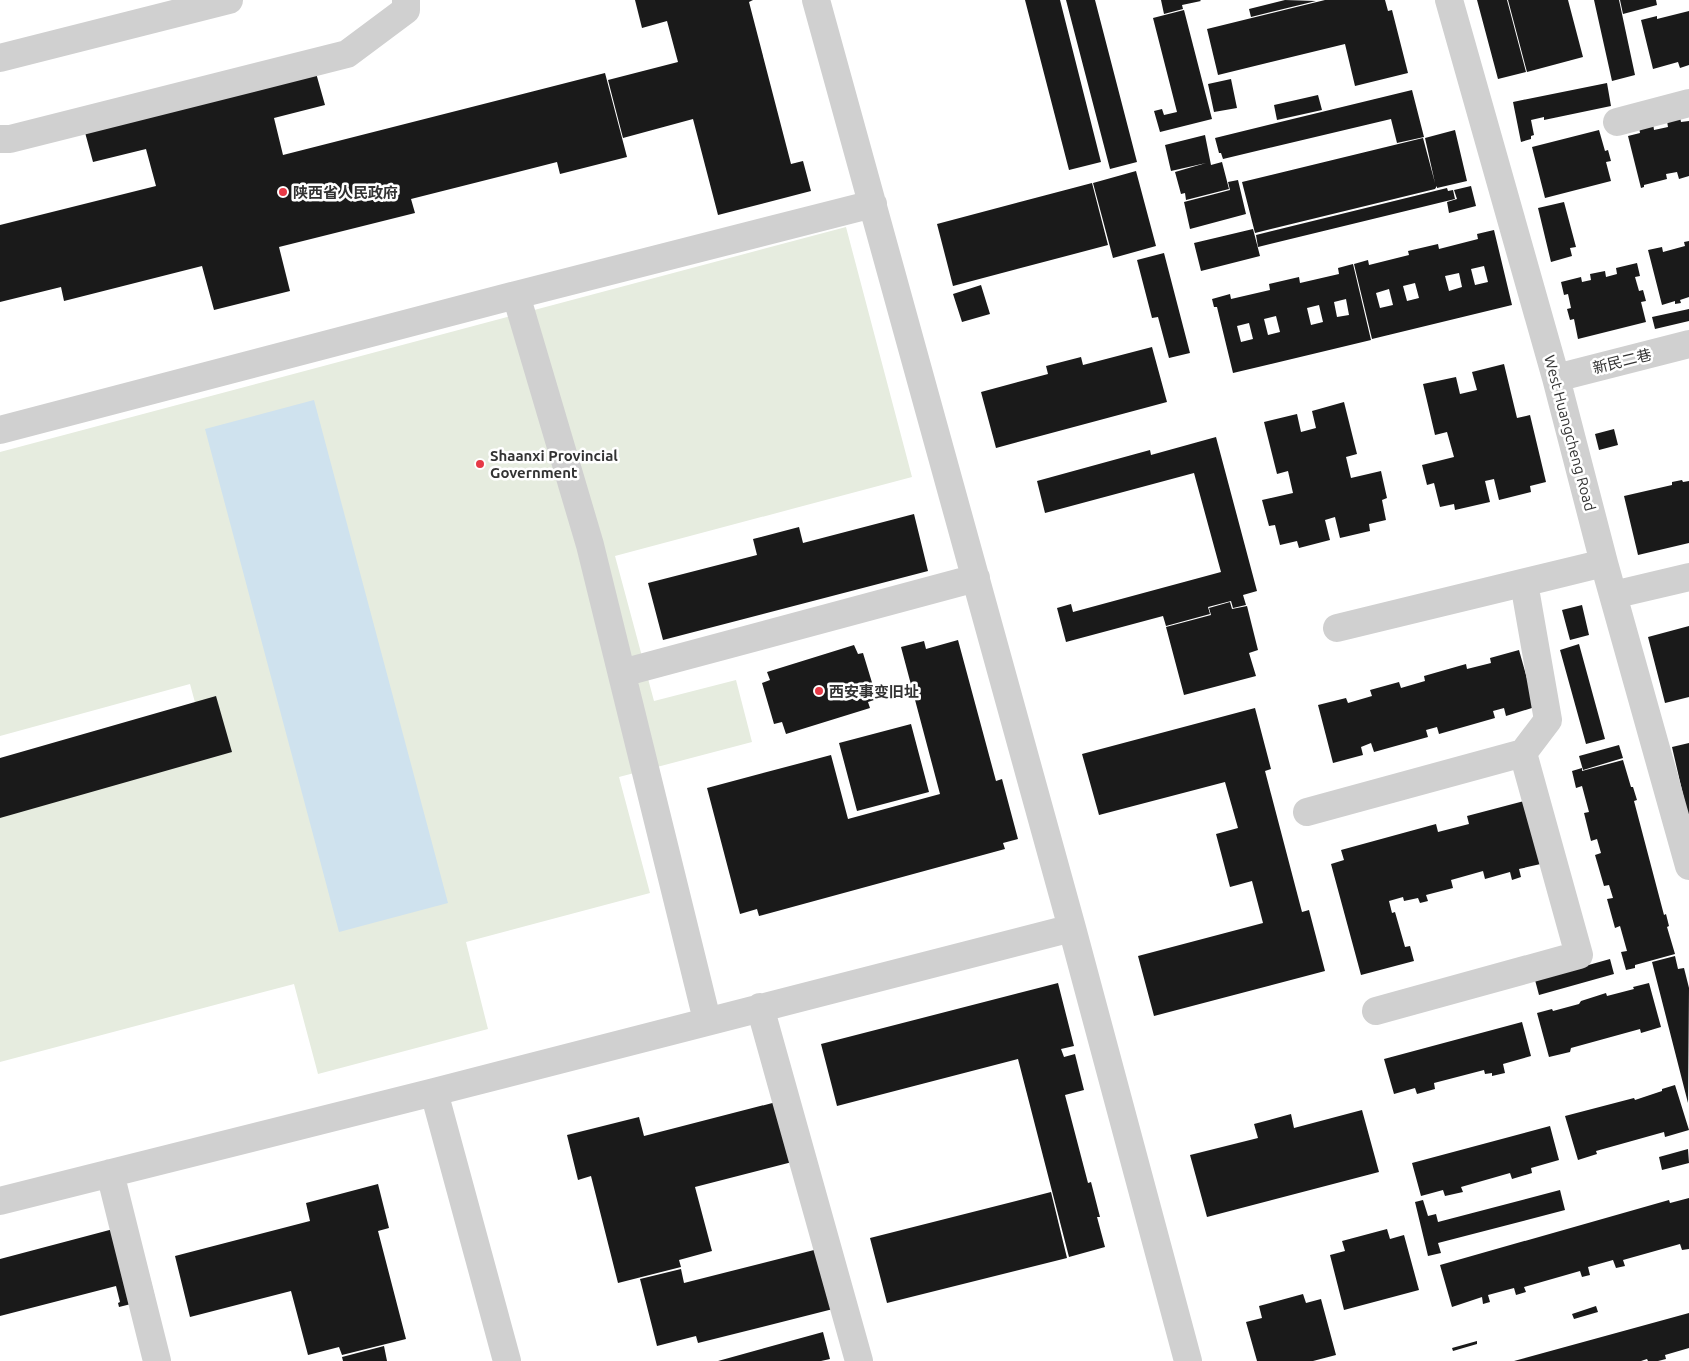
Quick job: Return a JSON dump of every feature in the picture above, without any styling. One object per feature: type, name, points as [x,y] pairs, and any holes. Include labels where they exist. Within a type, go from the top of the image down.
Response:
[{"type":"street","points":[[0,58],[229,0]]},
{"type":"street","points":[[0,139],[10,139],[347,54],[406,10],[406,0]]},
{"type":"street","points":[[816,0],[1072,928],[1188,1361]]},
{"type":"street","name":"West Huangcheng Road","points":[[1449,0],[1556,378],[1604,563],[1689,866]]},
{"type":"street","points":[[1616,122],[1689,103]]},
{"type":"street","points":[[0,430],[873,204]]},
{"type":"street","points":[[516,295],[590,545],[707,1020]]},
{"type":"street","name":"新民二巷","points":[[1556,378],[1689,344]]},
{"type":"street","points":[[1337,628],[1604,563]]},
{"type":"street","points":[[1613,595],[1689,577]]},
{"type":"street","points":[[622,673],[976,578]]},
{"type":"street","points":[[1307,812],[1523,753],[1548,720],[1524,582]]},
{"type":"street","points":[[1376,1011],[1579,955],[1523,753]]},
{"type":"street","points":[[0,1201],[1072,928]]},
{"type":"street","points":[[760,1007],[860,1361]]},
{"type":"street","points":[[434,1092],[507,1361]]},
{"type":"street","points":[[110,1173],[157,1361]]},
{"type":"shaded area","points":[[846,227],[912,477],[615,556],[654,701],[736,680],[752,742],[619,777],[650,893],[466,942],[488,1029],[318,1074],[294,984],[0,1062],[0,803],[207,747],[190,684],[0,736],[0,452]]},
{"type":"water","points":[[314,400],[448,903],[339,932],[205,429]]},
{"type":"building","points":[[635,0],[753,0],[749,2],[791,164],[803,161],[811,191],[718,215],[693,119],[623,138],[608,80],[678,62],[667,21],[642,28]]},
{"type":"building","points":[[1025,0],[1060,0],[1101,162],[1069,170]]},
{"type":"building","points":[[1066,0],[1095,0],[1137,162],[1110,169]]},
{"type":"building","points":[[1161,0],[1201,1],[1182,5],[1183,9],[1164,14]]},
{"type":"building","points":[[1285,0],[1316,1],[1251,17],[1249,9]]},
{"type":"building","points":[[1325,0],[1385,0],[1388,11],[1392,10],[1408,73],[1355,86],[1345,44],[1218,75],[1207,29]]},
{"type":"building","points":[[1477,0],[1507,0],[1526,72],[1498,79]]},
{"type":"building","points":[[1508,0],[1568,0],[1583,57],[1527,72]]},
{"type":"building","points":[[1594,0],[1619,0],[1635,75],[1612,81]]},
{"type":"building","points":[[1620,0],[1656,0],[1657,5],[1623,14]]},
{"type":"building","points":[[1184,10],[1212,119],[1160,132],[1154,111],[1162,109],[1164,115],[1177,112],[1153,18]]},
{"type":"building","points":[[1689,11],[1689,65],[1680,68],[1678,62],[1653,69],[1641,20],[1657,16],[1657,19]]},
{"type":"building","name":"陕西省人民政府","points":[[314,66],[325,105],[274,118],[283,155],[605,73],[627,157],[560,174],[557,162],[411,199],[415,213],[279,247],[290,291],[214,310],[202,266],[64,301],[61,287],[0,302],[0,225],[156,186],[146,149],[93,162],[83,125]]},
{"type":"building","points":[[1231,79],[1237,108],[1214,112],[1208,84]]},
{"type":"building","points":[[1607,83],[1611,106],[1544,120],[1544,117],[1531,120],[1534,135],[1531,136],[1531,139],[1521,142],[1513,102]]},
{"type":"building","points":[[1412,90],[1424,137],[1397,143],[1391,119],[1223,159],[1221,153],[1219,153],[1215,138]]},
{"type":"building","points":[[1318,95],[1322,110],[1277,120],[1274,105]]},
{"type":"building","points":[[1680,117],[1681,122],[1689,121],[1689,176],[1679,179],[1677,172],[1666,174],[1667,179],[1644,185],[1641,188],[1628,136],[1640,133],[1639,127],[1653,123],[1654,130],[1668,127],[1667,121]]},
{"type":"building","points":[[1455,130],[1467,181],[1437,188],[1437,186],[1435,189],[1255,233],[1242,182],[1423,138],[1435,183],[1425,138]]},
{"type":"building","points":[[1599,130],[1605,151],[1608,150],[1611,161],[1606,162],[1611,181],[1545,198],[1532,147]]},
{"type":"building","points":[[1205,135],[1211,165],[1222,162],[1229,189],[1186,200],[1185,193],[1181,194],[1175,172],[1206,163],[1171,171],[1165,145]]},
{"type":"building","points":[[1136,171],[1156,246],[1113,258],[1093,183]]},
{"type":"building","points":[[1238,180],[1246,214],[1190,229],[1184,202],[1230,190],[1228,182]]},
{"type":"building","points":[[1092,183],[1108,245],[953,286],[937,224]]},
{"type":"building","points":[[1471,186],[1476,206],[1449,213],[1447,202],[1457,199],[1454,190]]},
{"type":"building","points":[[1447,188],[1448,191],[1453,190],[1455,199],[1258,247],[1256,235]]},
{"type":"building","points":[[1564,202],[1576,247],[1570,248],[1572,256],[1551,262],[1538,208]]},
{"type":"building","points":[[1253,229],[1260,256],[1201,271],[1194,243]]},
{"type":"building","points":[[1494,230],[1512,305],[1372,339],[1354,264],[1368,260],[1369,265],[1409,255],[1408,251],[1438,244],[1439,249],[1478,239],[1477,234]],"holes":[[[1484,266],[1488,282],[1475,285],[1471,269]],[[1459,273],[1462,287],[1449,291],[1445,276]],[[1415,283],[1419,298],[1407,301],[1403,286]],[[1389,289],[1393,305],[1380,308],[1376,293]]]},
{"type":"building","points":[[1689,241],[1689,297],[1680,300],[1681,303],[1675,304],[1675,301],[1662,305],[1648,250],[1662,247],[1663,252],[1685,246],[1684,242]]},
{"type":"building","points":[[1164,253],[1190,353],[1169,358],[1158,317],[1152,318],[1137,260]]},
{"type":"building","points":[[1637,263],[1640,276],[1635,277],[1639,291],[1643,290],[1646,301],[1641,302],[1646,322],[1578,339],[1574,319],[1570,320],[1567,309],[1571,308],[1568,294],[1564,295],[1561,282],[1581,277],[1582,282],[1591,280],[1590,274],[1605,271],[1606,277],[1617,274],[1616,268]]},
{"type":"building","points":[[1353,264],[1371,340],[1233,373],[1217,307],[1214,307],[1212,299],[1230,294],[1231,299],[1270,290],[1269,284],[1299,277],[1300,283],[1339,274],[1338,268]],"holes":[[[1346,299],[1349,315],[1337,317],[1334,302]],[[1319,305],[1323,322],[1311,325],[1307,308]],[[1276,316],[1280,332],[1268,335],[1264,319]],[[1249,323],[1253,339],[1241,342],[1237,326]]]},
{"type":"building","points":[[981,285],[990,314],[962,322],[953,294]]},
{"type":"building","points":[[1689,309],[1689,321],[1655,329],[1652,317]]},
{"type":"building","points":[[1152,347],[1167,402],[996,448],[981,392],[1048,374],[1046,366],[1081,357],[1083,365]]},
{"type":"building","points":[[1504,364],[1517,418],[1530,415],[1546,482],[1530,486],[1531,492],[1499,500],[1494,479],[1485,481],[1490,502],[1455,510],[1454,504],[1440,507],[1434,483],[1427,485],[1422,465],[1454,457],[1447,432],[1435,435],[1423,384],[1456,377],[1460,394],[1477,390],[1472,372]]},
{"type":"building","points":[[1344,402],[1357,454],[1346,457],[1351,478],[1381,471],[1387,498],[1382,500],[1386,520],[1369,524],[1370,531],[1340,538],[1335,517],[1325,520],[1330,540],[1299,548],[1297,541],[1280,545],[1275,525],[1269,526],[1262,500],[1293,493],[1288,471],[1277,474],[1264,422],[1297,414],[1301,432],[1316,428],[1312,411]]},
{"type":"building","points":[[1614,429],[1618,445],[1599,450],[1595,434]]},
{"type":"building","points":[[1216,437],[1257,591],[1243,595],[1246,605],[1233,608],[1231,601],[1208,607],[1210,614],[1166,626],[1163,616],[1066,642],[1057,608],[1071,604],[1073,612],[1221,572],[1194,473],[1045,513],[1037,481],[1150,450],[1151,455]]},
{"type":"building","points":[[1682,480],[1683,482],[1689,481],[1689,543],[1638,555],[1624,496],[1672,485],[1672,482]]},
{"type":"building","points":[[914,514],[928,571],[663,640],[648,583],[757,555],[753,539],[799,527],[803,543]]},
{"type":"building","points":[[1230,602],[1232,609],[1247,606],[1258,650],[1249,653],[1256,676],[1184,695],[1166,627],[1211,615],[1209,608]]},
{"type":"building","points":[[1582,605],[1589,635],[1570,640],[1562,610]]},
{"type":"building","points":[[1689,626],[1689,697],[1665,703],[1648,637]]},
{"type":"building","points":[[958,640],[996,781],[1002,779],[1018,839],[1003,843],[1005,849],[759,916],[757,909],[740,914],[707,788],[831,755],[848,819],[940,794],[901,647],[924,641],[926,649]]},
{"type":"building","points":[[1579,644],[1605,739],[1586,744],[1560,650]]},
{"type":"building","name":"西安事变旧址","points":[[854,645],[858,654],[863,653],[877,699],[868,702],[870,708],[786,734],[782,722],[774,724],[762,683],[770,680],[767,672]]},
{"type":"building","points":[[1519,650],[1535,707],[1506,716],[1504,708],[1493,711],[1495,718],[1439,734],[1437,727],[1426,730],[1428,737],[1374,752],[1371,743],[1361,747],[1363,755],[1333,763],[1318,705],[1346,698],[1348,703],[1372,696],[1370,690],[1399,682],[1401,688],[1425,681],[1424,676],[1466,664],[1467,669],[1491,663],[1490,658]]},
{"type":"building","points":[[216,696],[232,752],[0,818],[0,758]]},
{"type":"building","points":[[1255,708],[1271,769],[1265,771],[1302,912],[1309,910],[1325,971],[1154,1016],[1138,956],[1263,923],[1252,881],[1230,887],[1216,834],[1238,828],[1225,782],[1099,815],[1082,754]]},
{"type":"building","points":[[911,724],[929,792],[857,811],[839,743]]},
{"type":"building","points":[[1689,743],[1689,816],[1688,816],[1672,747]]},
{"type":"building","points":[[1619,745],[1623,758],[1583,770],[1579,756]]},
{"type":"building","points":[[1623,760],[1637,800],[1634,801],[1664,915],[1666,914],[1669,926],[1667,927],[1675,954],[1635,965],[1635,968],[1626,970],[1621,952],[1627,951],[1620,926],[1615,928],[1607,899],[1613,898],[1609,885],[1604,886],[1595,855],[1601,853],[1597,839],[1591,841],[1584,813],[1589,812],[1582,786],[1576,788],[1572,771],[1582,768],[1582,771]]},
{"type":"building","points":[[1528,800],[1545,863],[1519,869],[1521,877],[1512,880],[1510,872],[1485,879],[1483,871],[1451,880],[1453,888],[1426,895],[1428,901],[1420,903],[1418,898],[1404,901],[1403,897],[1389,901],[1392,913],[1395,912],[1405,947],[1410,946],[1414,961],[1361,975],[1331,864],[1344,860],[1341,850],[1436,824],[1438,832],[1469,824],[1467,816]]},
{"type":"building","points":[[1675,956],[1678,969],[1684,968],[1689,988],[1688,1103],[1652,962]]},
{"type":"building","points":[[1610,959],[1614,974],[1539,995],[1535,980]]},
{"type":"building","points":[[1058,983],[1074,1046],[1061,1049],[1064,1057],[1075,1054],[1084,1090],[1065,1095],[1088,1183],[1091,1182],[1100,1217],[1097,1217],[1105,1247],[1069,1257],[1018,1059],[837,1106],[821,1044]]},
{"type":"building","points":[[1649,983],[1661,1027],[1641,1033],[1640,1029],[1571,1048],[1570,1052],[1549,1057],[1537,1013],[1552,1009],[1553,1011],[1579,1004],[1581,1001],[1606,993],[1607,996]]},
{"type":"building","points":[[1522,1022],[1531,1056],[1503,1064],[1505,1073],[1492,1076],[1492,1073],[1485,1074],[1484,1070],[1434,1083],[1435,1089],[1417,1094],[1415,1088],[1394,1094],[1384,1059]]},
{"type":"building","points":[[1675,1085],[1689,1130],[1665,1137],[1664,1132],[1596,1151],[1597,1154],[1578,1160],[1565,1116],[1634,1098],[1635,1100]]},
{"type":"building","points":[[780,1101],[796,1161],[695,1187],[712,1251],[679,1260],[681,1267],[618,1283],[591,1176],[578,1180],[567,1135],[639,1117],[644,1136]]},
{"type":"building","points":[[1362,1110],[1379,1172],[1207,1217],[1190,1155],[1258,1138],[1254,1124],[1291,1114],[1294,1128]]},
{"type":"building","points":[[1550,1126],[1559,1160],[1531,1168],[1532,1173],[1512,1179],[1510,1173],[1461,1187],[1463,1192],[1445,1196],[1443,1190],[1421,1196],[1412,1163]]},
{"type":"building","points":[[1688,1149],[1689,1163],[1662,1170],[1659,1157]]},
{"type":"building","points":[[378,1184],[389,1228],[378,1231],[406,1339],[342,1355],[339,1347],[308,1355],[291,1291],[190,1317],[175,1256],[310,1221],[306,1203]]},
{"type":"building","points":[[1560,1190],[1565,1210],[1438,1243],[1441,1253],[1428,1256],[1415,1202],[1423,1200],[1428,1216],[1436,1214],[1438,1222]]},
{"type":"building","points":[[1051,1192],[1067,1258],[887,1303],[870,1238]]},
{"type":"building","points":[[1689,1198],[1689,1249],[1682,1250],[1680,1244],[1623,1260],[1625,1266],[1616,1268],[1613,1260],[1588,1267],[1590,1275],[1582,1277],[1580,1271],[1524,1287],[1526,1292],[1516,1295],[1514,1288],[1488,1295],[1490,1302],[1483,1304],[1482,1297],[1452,1307],[1440,1265],[1669,1200],[1670,1203]]},
{"type":"building","points":[[136,1223],[155,1298],[119,1307],[118,1303],[120,1302],[116,1286],[0,1316],[0,1259]]},
{"type":"building","points":[[1387,1229],[1390,1239],[1404,1235],[1419,1290],[1344,1310],[1330,1255],[1345,1251],[1342,1241]]},
{"type":"building","points":[[818,1249],[833,1309],[698,1343],[696,1336],[657,1346],[640,1279],[681,1269],[684,1283]]},
{"type":"building","points":[[1303,1294],[1306,1303],[1321,1299],[1336,1355],[1313,1361],[1257,1361],[1246,1322],[1262,1318],[1259,1306]]},
{"type":"building","points":[[1596,1306],[1598,1312],[1574,1319],[1572,1314]]},
{"type":"building","points":[[1689,1313],[1689,1348],[1665,1355],[1666,1359],[1658,1361],[1648,1361],[1647,1359],[1641,1361],[1514,1361]]},
{"type":"building","points":[[823,1332],[830,1359],[821,1361],[718,1361]]},
{"type":"building","points":[[1477,1341],[1477,1344],[1453,1351],[1452,1348]]},
{"type":"building","points":[[384,1346],[387,1361],[343,1361],[342,1357]]},
{"type":"place","name":"陕西省人民政府","points":[[283,192]]},
{"type":"place","name":"Shaanxi Provincial Government","points":[[480,464]]},
{"type":"place","name":"西安事变旧址","points":[[819,691]]}]
